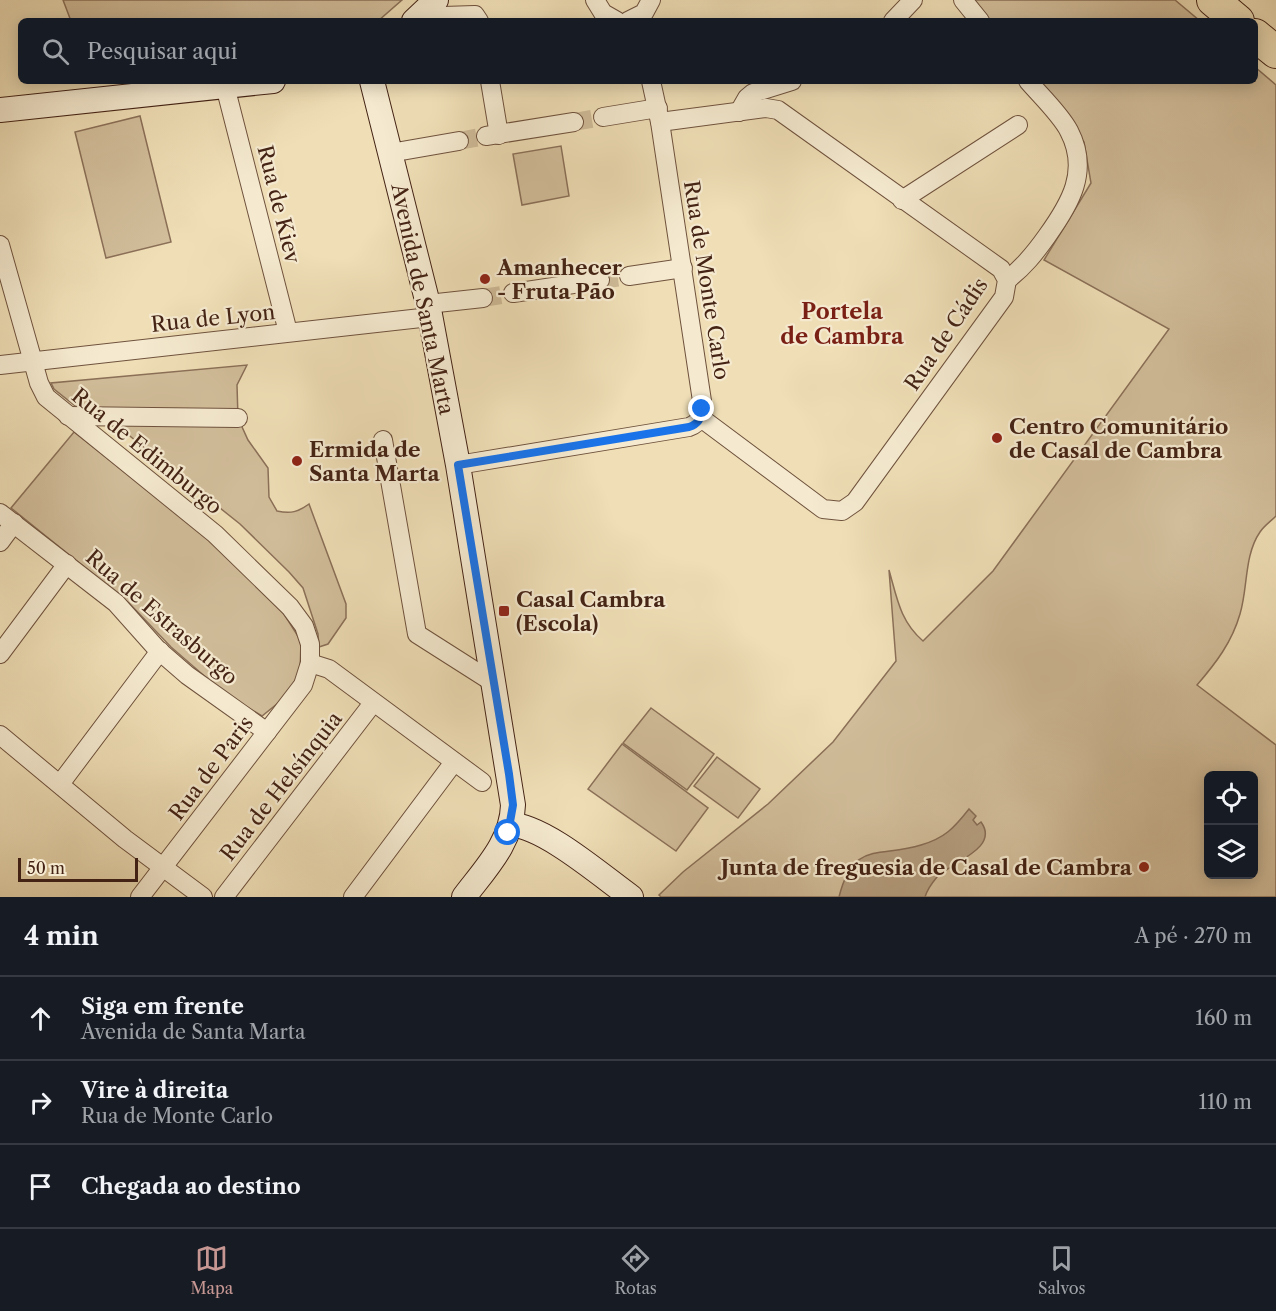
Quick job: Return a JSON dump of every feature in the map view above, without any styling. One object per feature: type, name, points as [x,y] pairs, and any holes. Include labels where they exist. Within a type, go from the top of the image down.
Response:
[{"type":"highway","points":[[1213,0],[1234,18]]},
{"type":"highway","points":[[1258,37],[1276,52]]},
{"type":"street","points":[[595,0],[603,13],[612,18]]},
{"type":"street","points":[[896,18],[913,0]]},
{"type":"street","points":[[963,0],[978,18]]},
{"type":"street","points":[[426,10],[443,16],[475,15],[477,18]]},
{"type":"street","points":[[0,110],[244,84]]},
{"type":"street","name":"Avenida de Santa Marta","points":[[373,84],[429,311],[458,465],[513,805],[511,825],[505,840],[464,897]]},
{"type":"street","points":[[490,84],[493,135],[574,122]]},
{"type":"street","name":"Rua de Monte Carlo","points":[[652,84],[659,115],[683,268],[702,402],[701,418]]},
{"type":"street","points":[[739,112],[747,98],[753,93],[782,84]]},
{"type":"street","points":[[1007,280],[1028,262],[1061,217],[1070,203],[1077,179],[1076,156],[1068,129],[1030,84]]},
{"type":"street","name":"Rua de Kiev","points":[[225,86],[288,332]]},
{"type":"street","name":"Rua de Cádis","points":[[603,117],[739,112],[769,108],[778,110],[1001,269],[1007,280],[1004,297],[855,502],[842,511],[824,509],[701,418]]},
{"type":"street","points":[[902,200],[1018,125]]},
{"type":"street","points":[[390,153],[459,141]]},
{"type":"street","name":"Rua de Edimburgo","points":[[0,245],[42,391],[68,416],[214,534],[274,591],[304,626],[310,644],[310,663]]},
{"type":"street","points":[[629,276],[683,268]]},
{"type":"street","points":[[513,293],[600,280]]},
{"type":"street","name":"Rua de Lyon","points":[[0,365],[288,332],[429,311],[483,298]]},
{"type":"street","points":[[68,416],[238,418]]},
{"type":"street","points":[[458,465],[689,427],[695,425],[701,418]]},
{"type":"street","points":[[383,440],[417,634],[494,683]]},
{"type":"street","points":[[0,542],[7,518]]},
{"type":"street","name":"Rua de Estrasburgo","points":[[7,518],[117,603],[160,651],[187,675],[267,732]]},
{"type":"street","points":[[0,654],[67,564]]},
{"type":"street","points":[[60,784],[160,651]]},
{"type":"street","points":[[310,663],[329,669],[482,782]]},
{"type":"street","name":"Rua de Paris","points":[[140,897],[303,685],[310,663]]},
{"type":"street","name":"Rua de Helsínquia","points":[[224,897],[374,703]]},
{"type":"street","points":[[0,735],[125,838],[203,897]]},
{"type":"street","points":[[353,897],[454,762]]},
{"type":"street","points":[[511,825],[524,826],[546,836],[631,897]]},
{"type":"shaded area","points":[[63,0],[402,0],[381,18],[70,18]]},
{"type":"shaded area","points":[[969,0],[1175,0],[1196,18],[984,18]]},
{"type":"shaded area","points":[[1258,70],[1276,85],[1276,516],[1260,532],[1251,551],[1242,604],[1233,634],[1217,660],[1197,685],[1276,745],[1276,897],[661,897],[659,895],[683,872],[768,804],[833,742],[896,661],[889,570],[904,617],[923,641],[993,571],[1169,329],[1044,260],[1091,183],[1084,142],[1037,84],[1258,84]]},
{"type":"shaded area","points":[[140,116],[171,242],[106,258],[75,132]]},
{"type":"shaded area","points":[[561,146],[569,196],[522,205],[513,154]]},
{"type":"shaded area","points":[[247,365],[237,385],[238,418],[248,440],[268,468],[269,497],[277,511],[282,512],[294,512],[309,504],[346,604],[346,618],[328,644],[319,647],[318,634],[303,588],[289,572],[240,524],[106,417],[89,417],[54,389],[51,383]]},
{"type":"shaded area","points":[[74,432],[220,547],[284,614],[301,641],[300,673],[283,699],[262,716],[224,693],[171,647],[129,603],[11,508]]},
{"type":"shaded area","points":[[651,708],[714,754],[687,790],[623,743]]},
{"type":"shaded area","points":[[622,744],[708,808],[676,851],[588,789]]},
{"type":"shaded area","points":[[717,757],[760,789],[738,818],[694,786]]},
{"type":"shaded area","points":[[969,809],[976,816],[973,820],[977,825],[981,822],[985,831],[984,839],[972,854],[937,877],[925,897],[839,897],[845,879],[860,859],[870,854],[906,849],[937,839],[954,827]]},
{"type":"tunnel","points":[[574,122],[603,117]]},
{"type":"tunnel","points":[[459,141],[486,136]]},
{"type":"tunnel","points":[[600,280],[629,276]]},
{"type":"tunnel","points":[[483,298],[513,293]]},
{"type":"place","name":"Amanhecer - Fruta Pão","points":[[485,279]]},
{"type":"place","name":"Centro Comunitário de Casal de Cambra","points":[[997,438]]},
{"type":"place","name":"Ermida de Santa Marta","points":[[297,461]]},
{"type":"place","name":"Casal Cambra (Escola)","points":[[504,611]]},
{"type":"place","name":"Junta de freguesia de Casal de Cambra","points":[[1144,867]]},
{"type":"district","name":"Portela de Cambra","points":[[842,324]]},
{"type":"route","points":[[508,833],[513,815],[509,774],[458,465],[689,427],[695,425],[701,418],[702,409]]}]
